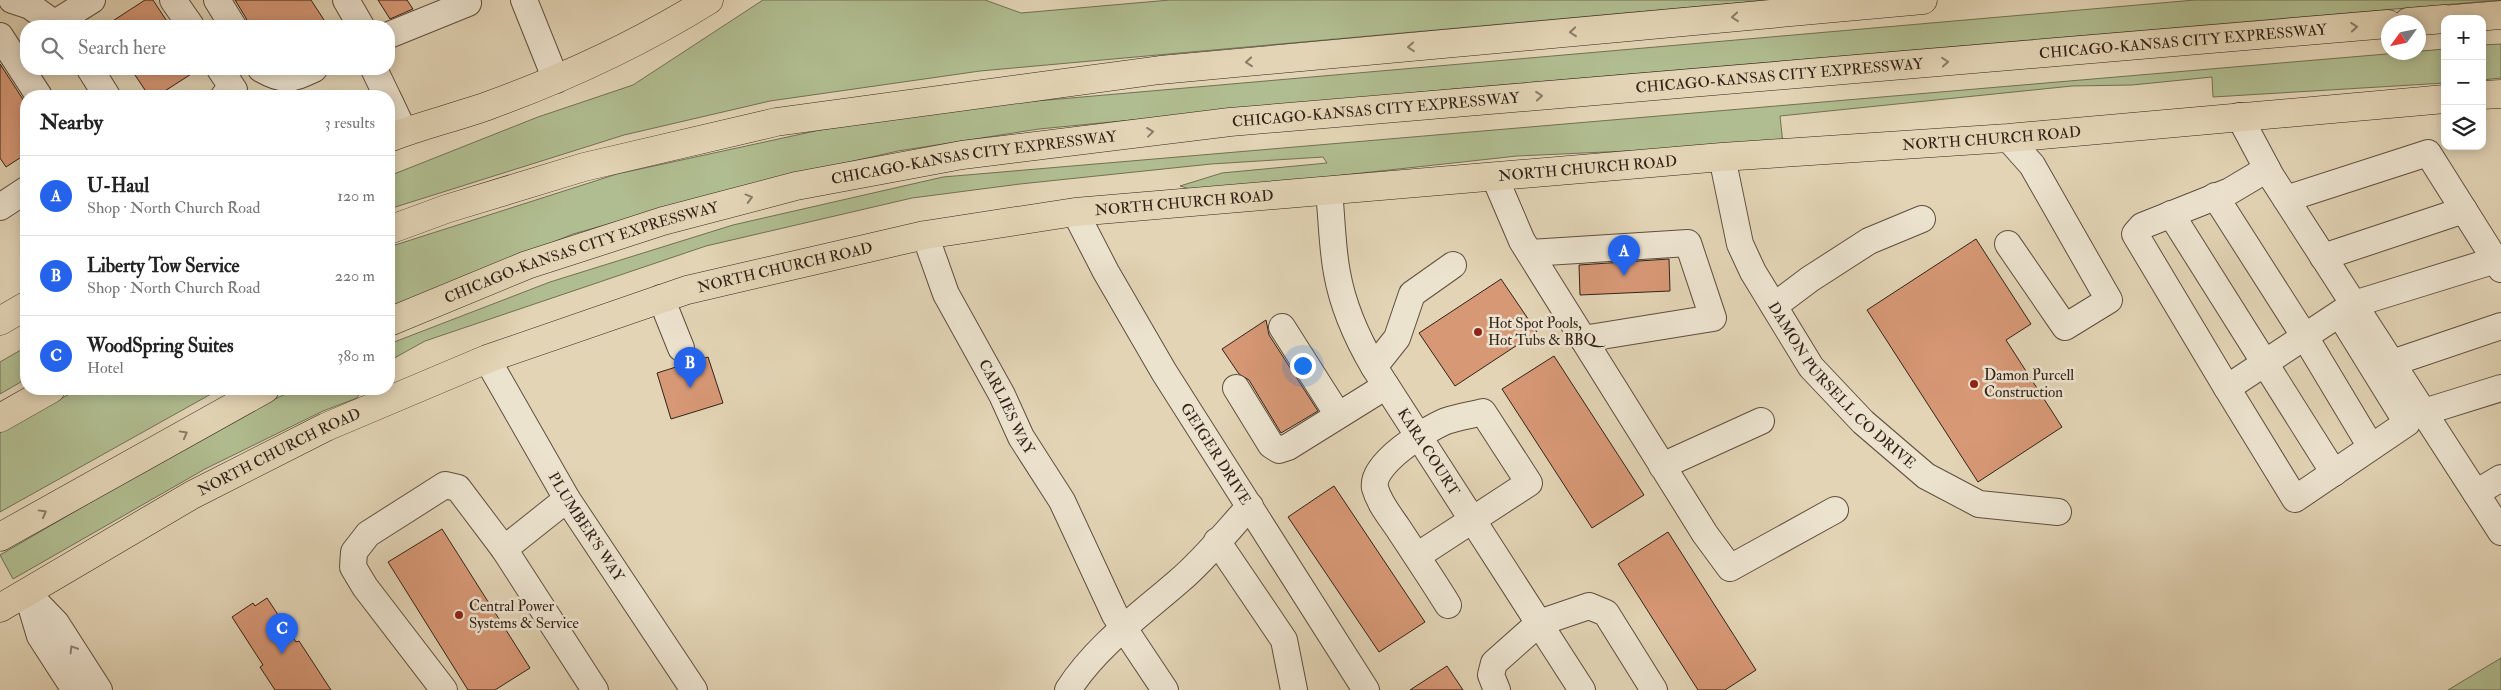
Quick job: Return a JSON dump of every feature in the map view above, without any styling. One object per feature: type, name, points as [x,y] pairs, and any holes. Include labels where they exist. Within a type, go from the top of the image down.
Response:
[{"type":"main road","points":[[396,135],[488,105],[556,80],[635,43],[709,0]]},
{"type":"main road","points":[[395,228],[446,209],[584,167],[776,122],[1160,70],[1923,0]]},
{"type":"main road","points":[[2486,16],[2501,15]]},
{"type":"main road","points":[[2426,21],[2441,19]]},
{"type":"main road","name":"CHICAGO-KANSAS CITY EXPRESSWAY","points":[[395,320],[528,265],[663,221],[796,186],[962,155],[1230,122],[2381,25]]},
{"type":"main road","points":[[2486,95],[2501,94]]},
{"type":"main road","name":"NORTH CHURCH ROAD","points":[[0,608],[192,495],[318,431],[487,359],[687,290],[925,235],[1075,212],[1722,158],[2008,138],[2441,98]]},
{"type":"main road","points":[[0,321],[20,309]]},
{"type":"main road","points":[[0,418],[40,395]]},
{"type":"main road","points":[[0,537],[254,395]]},
{"type":"street","points":[[12,0],[30,6],[50,20]]},
{"type":"street","points":[[64,20],[92,0]]},
{"type":"street","points":[[172,0],[186,20]]},
{"type":"street","points":[[217,0],[229,20]]},
{"type":"street","points":[[346,0],[358,20]]},
{"type":"street","points":[[395,33],[468,3],[466,0]]},
{"type":"street","points":[[524,0],[556,80]]},
{"type":"street","points":[[0,36],[20,67]]},
{"type":"street","points":[[25,75],[35,90]]},
{"type":"street","points":[[94,75],[103,90]]},
{"type":"street","points":[[224,75],[234,90]]},
{"type":"street","points":[[271,75],[278,79],[300,75]]},
{"type":"street","points":[[377,75],[384,90]]},
{"type":"street","points":[[2239,116],[2267,170],[2323,257],[2346,309],[2407,424],[2295,499],[2135,234],[2142,226],[2230,191],[2267,170]]},
{"type":"street","points":[[2008,138],[2032,165],[2109,300],[2065,327],[2008,244]]},
{"type":"street","points":[[2227,388],[2346,309],[2498,264],[2428,154],[2286,199]]},
{"type":"street","name":"DAMON PURSELL CO DRIVE","points":[[1722,158],[1740,244],[1774,306],[1811,367],[1863,422],[1926,476],[1979,504],[2058,512]]},
{"type":"street","points":[[1495,178],[1530,253],[1704,534],[1730,568],[1835,510]]},
{"type":"street","name":"KARA COURT","points":[[1329,192],[1337,274],[1345,307],[1358,339],[1582,690]]},
{"type":"street","points":[[0,207],[20,194]]},
{"type":"street","points":[[2215,196],[2305,337],[2371,447]]},
{"type":"street","points":[[2323,257],[2464,210]]},
{"type":"street","name":"GEIGER DRIVE","points":[[1075,212],[1106,272],[1160,363],[1366,690]]},
{"type":"street","points":[[2171,214],[2334,473]]},
{"type":"street","points":[[1774,306],[1810,279],[1869,241],[1922,219]]},
{"type":"street","name":"CARLIES WAY","points":[[925,235],[946,294],[1002,395],[1021,437],[1062,501],[1096,576],[1123,628],[1165,690]]},
{"type":"street","points":[[1530,253],[1688,243],[1713,318],[1584,340]]},
{"type":"street","points":[[1236,388],[1271,445],[1279,450],[1288,447],[1338,416],[1380,376],[1397,338],[1412,294],[1453,265]]},
{"type":"street","points":[[661,298],[681,348]]},
{"type":"street","points":[[2346,309],[2392,363],[2501,532]]},
{"type":"street","points":[[2392,363],[2501,326]]},
{"type":"street","points":[[1282,327],[1338,416]]},
{"type":"street","name":"PLUMBER'S WAY","points":[[487,359],[567,499],[694,690]]},
{"type":"street","points":[[2424,412],[2501,388]]},
{"type":"street","points":[[1416,556],[1529,483],[1483,412],[1446,421],[1418,435],[1381,468],[1375,477],[1375,488],[1382,504],[1448,605]]},
{"type":"street","points":[[1662,466],[1761,421]]},
{"type":"street","points":[[2476,493],[2501,478]]},
{"type":"street","points":[[444,690],[364,587],[353,567],[354,552],[368,534],[444,485],[458,488],[504,549],[595,690]]},
{"type":"street","points":[[504,549],[567,499]]},
{"type":"street","points":[[1068,690],[1078,674],[1123,628],[1181,580],[1250,506]]},
{"type":"street","points":[[1217,541],[1284,640],[1294,690]]},
{"type":"street","points":[[27,593],[40,636],[75,690]]},
{"type":"street","points":[[27,593],[56,623],[99,690]]},
{"type":"street","points":[[1497,690],[1491,675],[1494,663],[1539,624],[1589,606],[1606,613],[1654,690]]},
{"type":"green space","points":[[763,0],[985,0],[1021,13],[1170,0],[1769,0],[980,71],[770,101],[624,135],[395,207],[395,174],[538,117],[633,85]]},
{"type":"green space","points":[[2195,0],[2501,0],[1453,89],[1039,129],[898,151],[747,185],[573,234],[395,307],[395,245],[617,174],[820,130],[956,108]]},
{"type":"green space","points":[[2501,44],[2501,78],[2486,80],[2486,45]]},
{"type":"green space","points":[[2441,49],[2441,83],[2213,97],[2212,77],[2132,85],[2072,86],[1780,116],[1783,144],[1517,156],[1197,191],[1180,186],[1222,173],[1327,163],[1323,157],[1211,164],[1020,184],[912,198],[706,246],[425,341],[395,358],[395,342],[550,282],[733,225],[943,177],[2381,54],[2381,60],[2426,60],[2426,51]]},
{"type":"green space","points":[[20,350],[20,382],[0,394],[0,362]]},
{"type":"green space","points":[[68,395],[209,395],[0,512],[0,431]]},
{"type":"green space","points":[[283,395],[359,395],[357,398],[323,411],[205,469],[13,579],[0,555],[241,415]]},
{"type":"green space","points":[[2501,658],[2501,690],[2448,690]]},
{"type":"building","points":[[145,0],[153,0],[166,20],[114,20]]},
{"type":"building","points":[[235,0],[311,0],[324,20],[246,20]]},
{"type":"building","points":[[378,0],[407,0],[413,9],[390,19]]},
{"type":"building","points":[[0,64],[20,95],[20,158],[6,167],[0,158]]},
{"type":"building","points":[[135,75],[190,75],[166,90],[145,90]]},
{"type":"building","name":"Damon Purcell Construction","points":[[1976,239],[2031,324],[2006,340],[2062,427],[1978,482],[1867,310]]},
{"type":"building","points":[[1669,259],[1670,291],[1580,295],[1579,265]]},
{"type":"building","name":"Hot Spot Pools, Hot Tubs & BBQ","points":[[1501,279],[1537,332],[1455,386],[1419,333]]},
{"type":"building","points":[[1266,320],[1269,335],[1318,411],[1281,433],[1249,380],[1239,374],[1222,349]]},
{"type":"building","points":[[1554,356],[1644,495],[1592,528],[1502,389]]},
{"type":"building","points":[[708,357],[723,403],[671,419],[657,373]]},
{"type":"building","points":[[1334,486],[1425,622],[1379,652],[1288,517]]},
{"type":"building","name":"Central Power Systems & Service","points":[[442,529],[530,668],[495,690],[468,690],[388,562]]},
{"type":"building","points":[[1668,532],[1756,670],[1725,690],[1698,690],[1618,564]]},
{"type":"building","points":[[267,598],[296,642],[299,641],[331,690],[275,690],[260,667],[263,665],[232,617],[253,603],[255,606]]},
{"type":"building","points":[[1447,666],[1463,690],[1410,690]]},
{"type":"place","name":"U-Haul","points":[[1624,276]]},
{"type":"place","name":"Hot Spot Pools, Hot Tubs & BBQ","points":[[1478,332]]},
{"type":"place","name":"Damon Purcell Construction","points":[[1974,384]]},
{"type":"place","name":"Liberty Tow Service","points":[[690,388]]},
{"type":"place","name":"Central Power Systems & Service","points":[[459,615]]},
{"type":"place","name":"WoodSpring Suites","points":[[282,654]]}]
